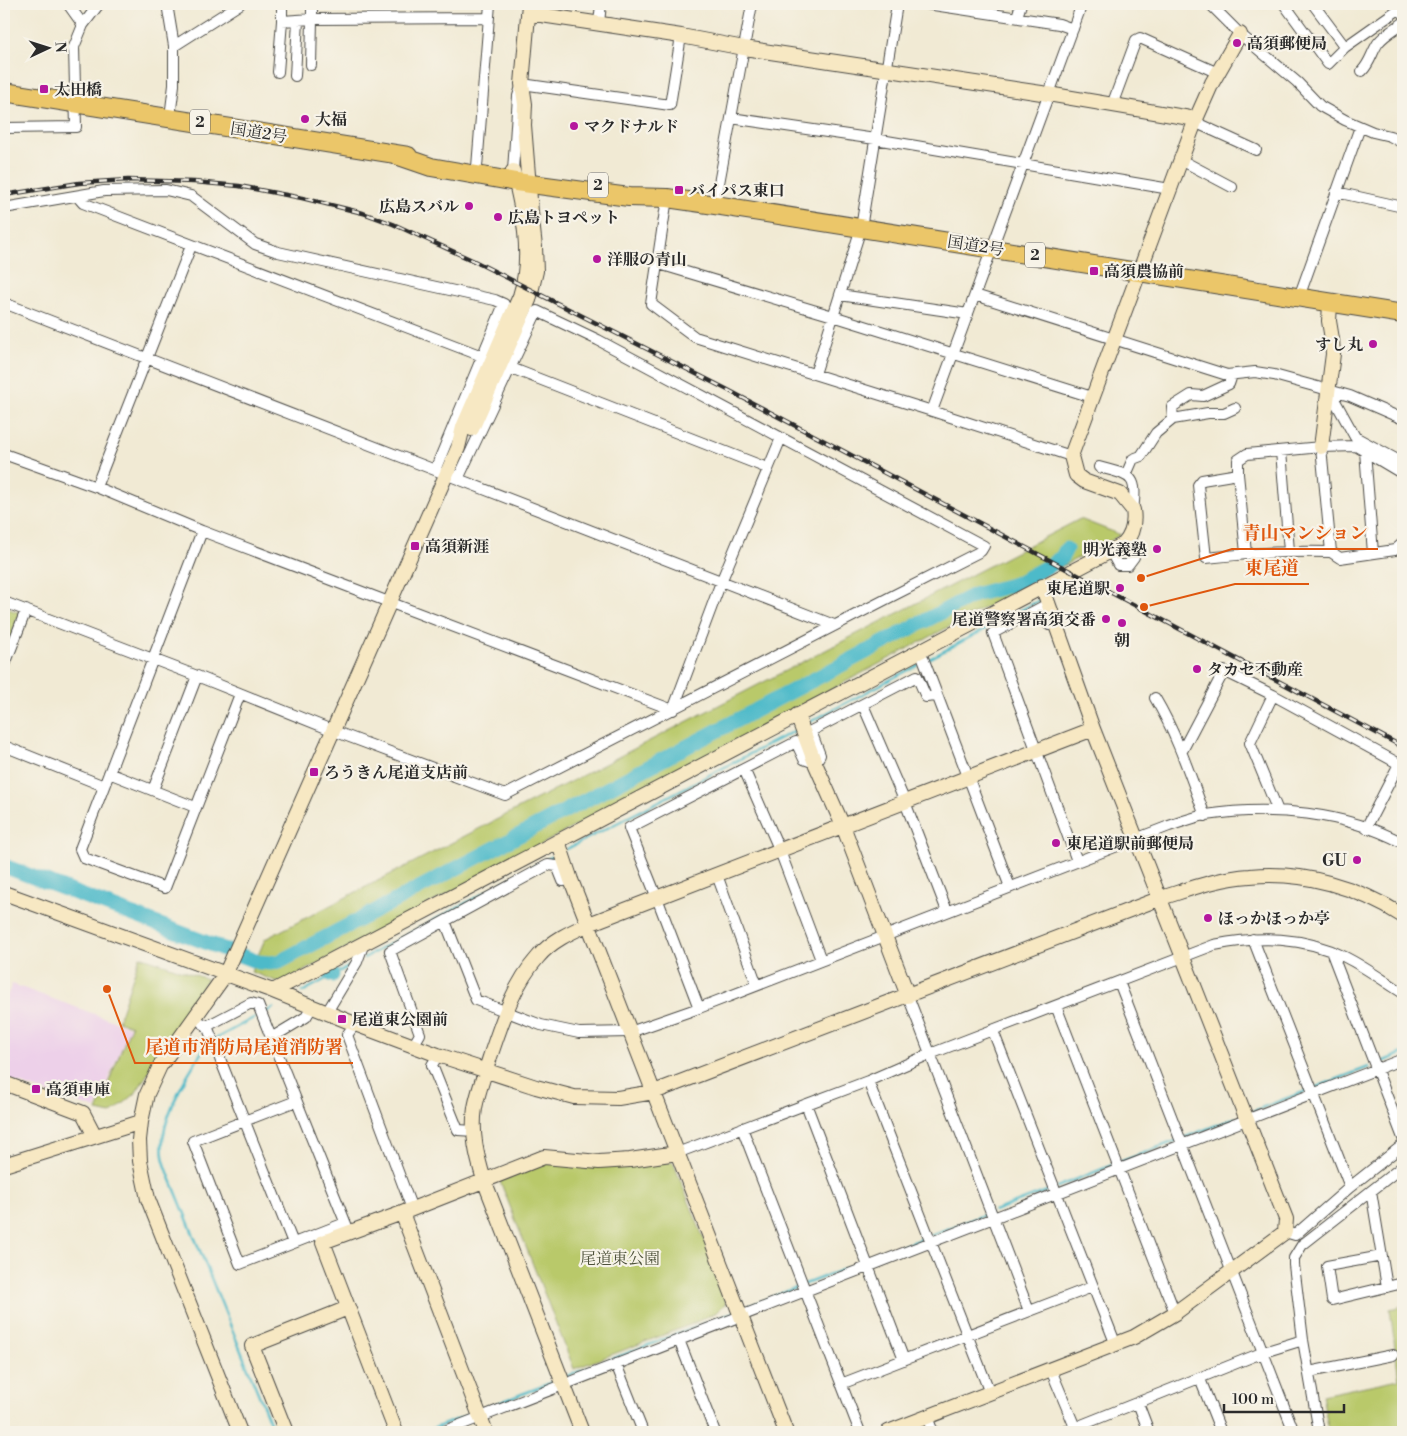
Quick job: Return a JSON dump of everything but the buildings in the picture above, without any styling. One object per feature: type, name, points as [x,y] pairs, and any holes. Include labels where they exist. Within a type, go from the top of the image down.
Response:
[{"type":"highway","name":"国道2号","points":[[4,92],[477,167],[629,197],[667,198],[715,204],[1299,297],[1330,304],[1403,314]]},
{"type":"highway","name":"国道2号","points":[[396,155],[431,167],[522,177]]},
{"type":"street","points":[[68,4],[83,25]]},
{"type":"street","points":[[4,128],[76,127],[74,47],[83,25],[99,4]]},
{"type":"street","points":[[166,4],[174,46],[174,85],[170,117]]},
{"type":"street","points":[[174,46],[240,4]]},
{"type":"street","points":[[278,72],[282,4]]},
{"type":"street","points":[[311,66],[312,4]]},
{"type":"street","points":[[477,167],[490,4]]},
{"type":"street","points":[[599,23],[601,4]]},
{"type":"street","points":[[715,204],[752,4]]},
{"type":"street","points":[[815,374],[861,228],[897,4]]},
{"type":"street","points":[[927,4],[1017,17],[1073,28]]},
{"type":"street","points":[[1017,17],[1021,4]]},
{"type":"street","points":[[932,411],[1082,4]]},
{"type":"street","points":[[1210,4],[1240,34],[1296,82],[1320,106],[1373,132],[1390,136],[1403,143]]},
{"type":"street","points":[[1284,4],[1328,64],[1345,47],[1370,28],[1399,9],[1403,13]]},
{"type":"street","points":[[1313,4],[1345,47]]},
{"type":"street","points":[[240,1432],[148,1199],[140,1162],[140,1122],[147,1094],[160,1066],[227,970],[458,448],[468,438],[529,300],[536,271],[535,247],[522,177],[525,104],[522,84],[528,8],[599,23],[744,48],[1048,94],[1196,120],[1201,125],[1256,150]]},
{"type":"street","points":[[282,20],[489,18]]},
{"type":"street","points":[[296,76],[298,20]]},
{"type":"street","points":[[1362,71],[1368,64],[1380,40],[1403,23]]},
{"type":"street","points":[[1370,28],[1380,40]]},
{"type":"street","points":[[1133,510],[1120,494],[1084,481],[1076,476],[1071,456],[1196,120],[1218,73],[1240,34]]},
{"type":"street","points":[[522,84],[670,106],[681,36]]},
{"type":"street","points":[[1112,105],[1136,40],[1140,38],[1218,73]]},
{"type":"street","points":[[731,118],[876,139],[1170,189]]},
{"type":"street","points":[[1299,297],[1360,126]]},
{"type":"street","points":[[1181,160],[1232,187]]},
{"type":"street","points":[[4,208],[104,191],[166,190],[191,196],[255,244],[278,252],[384,277],[495,300],[504,304],[482,356],[446,475]]},
{"type":"street","points":[[1336,192],[1403,207]]},
{"type":"street","points":[[77,196],[82,203],[482,356]]},
{"type":"street","points":[[667,198],[650,304],[695,338],[815,374],[1071,456]]},
{"type":"street","points":[[96,487],[191,246]]},
{"type":"street","points":[[656,263],[833,316],[1092,398]]},
{"type":"street","points":[[840,295],[968,314]]},
{"type":"street","points":[[975,295],[1227,375],[1255,372],[1274,375],[1350,396],[1403,420]]},
{"type":"street","points":[[4,304],[834,625]]},
{"type":"street","points":[[1330,304],[1329,321],[1333,354],[1321,446],[1331,552]]},
{"type":"street","points":[[4,602],[332,730],[505,795],[981,551],[984,546],[598,340],[537,310],[511,368],[446,475]]},
{"type":"street","points":[[511,368],[767,468]]},
{"type":"street","points":[[1173,419],[1172,407],[1184,398],[1191,395],[1204,396],[1229,384],[1232,375]]},
{"type":"street","points":[[1329,390],[1355,437],[1403,463]]},
{"type":"street","points":[[1204,396],[1208,413]]},
{"type":"street","points":[[1126,475],[1134,459],[1141,456],[1156,433],[1173,419],[1208,413],[1224,413],[1235,408]]},
{"type":"street","points":[[673,710],[721,582],[781,438]]},
{"type":"street","points":[[1246,553],[1238,460],[1247,454],[1321,446],[1356,446],[1403,474]]},
{"type":"street","points":[[1281,450],[1289,551]]},
{"type":"street","points":[[1364,451],[1373,553]]},
{"type":"street","points":[[4,454],[96,487],[202,531],[673,710]]},
{"type":"street","points":[[273,990],[1124,544],[1130,538],[1133,530],[1133,510],[1136,491],[1131,478],[1099,468]]},
{"type":"street","points":[[1238,474],[1202,480],[1198,485],[1206,558],[1246,553],[1289,551],[1331,552],[1340,558],[1395,550],[1403,542]]},
{"type":"street","points":[[202,531],[80,849],[84,858],[165,888],[240,694]]},
{"type":"street","points":[[1111,552],[1118,565],[1128,565],[1134,557],[1130,538]]},
{"type":"street","points":[[1042,586],[1136,839],[1161,898],[1286,1219],[1290,1234],[1302,1245]]},
{"type":"street","points":[[1068,655],[1059,652],[1042,607],[993,633],[1077,861]]},
{"type":"street","points":[[4,667],[26,610]]},
{"type":"street","points":[[920,650],[1010,887]]},
{"type":"street","points":[[1182,752],[1224,670],[1401,765],[1366,828]]},
{"type":"street","points":[[153,790],[197,676]]},
{"type":"street","points":[[815,763],[820,755],[812,731],[917,676],[926,697],[937,696]]},
{"type":"street","points":[[1273,695],[1250,743],[1278,811]]},
{"type":"street","points":[[1155,698],[1167,718],[1182,752],[1205,816]]},
{"type":"street","points":[[863,705],[905,802],[947,911]]},
{"type":"street","points":[[797,715],[815,763],[843,826],[1029,1311]]},
{"type":"street","points":[[582,1432],[476,1155],[475,1108],[485,1071],[506,1011],[521,980],[538,956],[554,942],[589,924],[1094,728]]},
{"type":"street","points":[[699,1008],[628,828],[796,742],[804,759],[815,763]]},
{"type":"street","points":[[4,746],[104,786]]},
{"type":"street","points":[[744,769],[780,851],[821,960]]},
{"type":"street","points":[[109,773],[195,807]]},
{"type":"street","points":[[445,921],[476,1000],[541,1025],[571,1032],[630,1032],[699,1008],[1169,826],[1205,816],[1278,811],[1334,818],[1386,834],[1403,843]]},
{"type":"street","points":[[558,841],[571,880],[786,1432]]},
{"type":"street","points":[[414,1046],[420,1034],[390,951],[548,865],[557,866],[563,881],[571,880]]},
{"type":"street","points":[[4,893],[227,970],[355,1024],[485,1071],[574,1097],[618,1098],[654,1092],[1161,898],[1207,883],[1272,874],[1318,879],[1357,891],[1390,907],[1403,916]]},
{"type":"street","points":[[717,875],[757,985]]},
{"type":"street","points":[[1253,939],[1350,1187]]},
{"type":"street","points":[[296,1101],[193,1141],[240,1264],[293,1243],[407,1211],[544,1157],[599,1162],[630,1160],[678,1153],[868,1081],[930,1054],[1214,945],[1253,939],[1293,940],[1331,951],[1359,964],[1403,993]]},
{"type":"street","points":[[326,1012],[357,962],[364,943]]},
{"type":"street","points":[[1331,951],[1403,1138]]},
{"type":"street","points":[[1118,982],[1294,1432]]},
{"type":"street","points":[[207,1026],[252,1003],[258,1005],[347,1228]]},
{"type":"street","points":[[1056,1006],[1175,1313]]},
{"type":"street","points":[[271,1038],[306,1017],[312,1007]]},
{"type":"street","points":[[194,1019],[207,1026],[293,1243]]},
{"type":"street","points":[[355,1024],[347,1035],[407,1211],[486,1432]]},
{"type":"street","points":[[993,1031],[1116,1345]]},
{"type":"street","points":[[438,1055],[432,1065],[458,1130],[474,1131]]},
{"type":"street","points":[[442,1432],[479,1413],[562,1381],[616,1364],[679,1340],[739,1312],[1181,1141],[1247,1119],[1311,1090],[1375,1066],[1403,1060]]},
{"type":"street","points":[[868,1081],[990,1393]]},
{"type":"street","points":[[4,1083],[83,1112],[95,1136]]},
{"type":"street","points":[[806,1104],[904,1360]]},
{"type":"street","points":[[4,1165],[140,1122]]},
{"type":"street","points":[[742,1128],[860,1432]]},
{"type":"street","points":[[888,1432],[1134,1337],[1175,1313],[1232,1272],[1290,1234],[1403,1145]]},
{"type":"street","points":[[1319,1432],[1303,1340],[1294,1258],[1302,1245],[1403,1166]]},
{"type":"street","points":[[1371,1192],[1387,1287]]},
{"type":"street","points":[[347,1228],[323,1242],[396,1432]]},
{"type":"street","points":[[1382,1256],[1327,1266],[1332,1300],[1403,1283]]},
{"type":"street","points":[[842,1384],[1092,1287]]},
{"type":"street","points":[[286,1432],[252,1346],[348,1308]]},
{"type":"street","points":[[679,1340],[715,1432]]},
{"type":"street","points":[[1064,1432],[1076,1430],[1264,1352],[1303,1340]]},
{"type":"street","points":[[1309,1372],[1393,1355]]},
{"type":"street","points":[[616,1364],[643,1432]]},
{"type":"street","points":[[1051,1370],[1076,1430]]},
{"type":"street","points":[[1200,1379],[1221,1432]]},
{"type":"street","points":[[1138,1403],[1149,1432]]},
{"type":"street","points":[[927,1417],[933,1432]]},
{"type":"shaded area","name":"高須車庫","points":[[12,984],[130,1027],[96,1109],[4,1078],[4,1003]]},
{"type":"green space","points":[[1080,519],[1121,535],[281,983],[251,972],[265,939]]},
{"type":"green space","points":[[4,607],[20,613],[4,654]]},
{"type":"green space","points":[[140,956],[207,979],[135,1094],[111,1114],[97,1111],[131,1026],[118,1021]]},
{"type":"green space","name":"尾道東公園","points":[[673,1162],[712,1259],[726,1303],[717,1312],[692,1324],[574,1369],[500,1181],[549,1163]]},
{"type":"green space","points":[[1403,1306],[1403,1432],[1329,1432],[1322,1395],[1399,1379],[1390,1309]]},
{"type":"waterway","points":[[4,866],[258,962],[279,962],[974,595],[1015,584],[1062,557],[1066,549]]},
{"type":"waterway","points":[[1056,592],[1072,584]]},
{"type":"waterway","points":[[927,660],[1040,600]]},
{"type":"waterway","points":[[808,723],[918,665]]},
{"type":"waterway","points":[[567,849],[796,730]]},
{"type":"waterway","points":[[364,958],[555,855]]},
{"type":"waterway","points":[[302,992],[350,966]]},
{"type":"waterway","points":[[264,1013],[273,1008]]},
{"type":"waterway","points":[[215,1039],[259,1015]]},
{"type":"waterway","points":[[211,1042],[207,1044],[199,1055],[176,1097],[165,1128],[163,1156],[169,1175],[274,1432]]},
{"type":"waterway","points":[[1377,1064],[1403,1053]]},
{"type":"waterway","points":[[1314,1088],[1369,1067]]},
{"type":"waterway","points":[[1253,1111],[1309,1090]]},
{"type":"waterway","points":[[1183,1138],[1235,1118]]},
{"type":"waterway","points":[[1120,1162],[1178,1140]]},
{"type":"waterway","points":[[1057,1187],[1115,1164]]},
{"type":"waterway","points":[[994,1211],[1052,1189]]},
{"type":"waterway","points":[[931,1235],[989,1213]]},
{"type":"waterway","points":[[868,1260],[926,1237]]},
{"type":"waterway","points":[[805,1284],[863,1262]]},
{"type":"waterway","points":[[742,1309],[800,1286]]},
{"type":"waterway","points":[[565,1377],[735,1312]]},
{"type":"waterway","points":[[483,1409],[558,1380]]},
{"type":"waterway","points":[[424,1432],[474,1413]]},
{"type":"railway","points":[[4,195],[79,183],[128,180],[194,182],[239,186],[302,198],[363,213],[393,224],[472,260],[726,389],[1403,747]]},
{"type":"place","name":"高須郵便局","points":[[1237,43]]},
{"type":"place","name":"太田橋","points":[[44,89]]},
{"type":"place","name":"大福","points":[[305,119]]},
{"type":"place","name":"マクドナルド","points":[[574,126]]},
{"type":"place","name":"バイパス東口","points":[[679,190]]},
{"type":"place","name":"広島スバル","points":[[469,206]]},
{"type":"place","name":"広島トヨペット","points":[[498,217]]},
{"type":"place","name":"洋服の青山","points":[[597,259]]},
{"type":"place","name":"高須農協前","points":[[1094,271]]},
{"type":"place","name":"すし丸","points":[[1373,344]]},
{"type":"place","name":"高須新涯","points":[[415,546]]},
{"type":"place","name":"明光義塾","points":[[1157,549]]},
{"type":"place","name":"青山マンション","points":[[1141,578]]},
{"type":"place","name":"東尾道駅","points":[[1120,588]]},
{"type":"place","name":"東尾道","points":[[1144,607]]},
{"type":"place","name":"尾道警察署高須交番","points":[[1106,619]]},
{"type":"place","name":"朝","points":[[1122,623]]},
{"type":"place","name":"タカセ不動産","points":[[1197,669]]},
{"type":"place","name":"ろうきん尾道支店前","points":[[314,772]]},
{"type":"place","name":"東尾道駅前郵便局","points":[[1056,843]]},
{"type":"place","name":"GU","points":[[1357,860]]},
{"type":"place","name":"ほっかほっか亭","points":[[1208,918]]},
{"type":"place","name":"尾道市消防局尾道消防署","points":[[107,989]]},
{"type":"place","name":"尾道東公園前","points":[[342,1019]]},
{"type":"place","name":"高須車庫","points":[[36,1089]]}]
